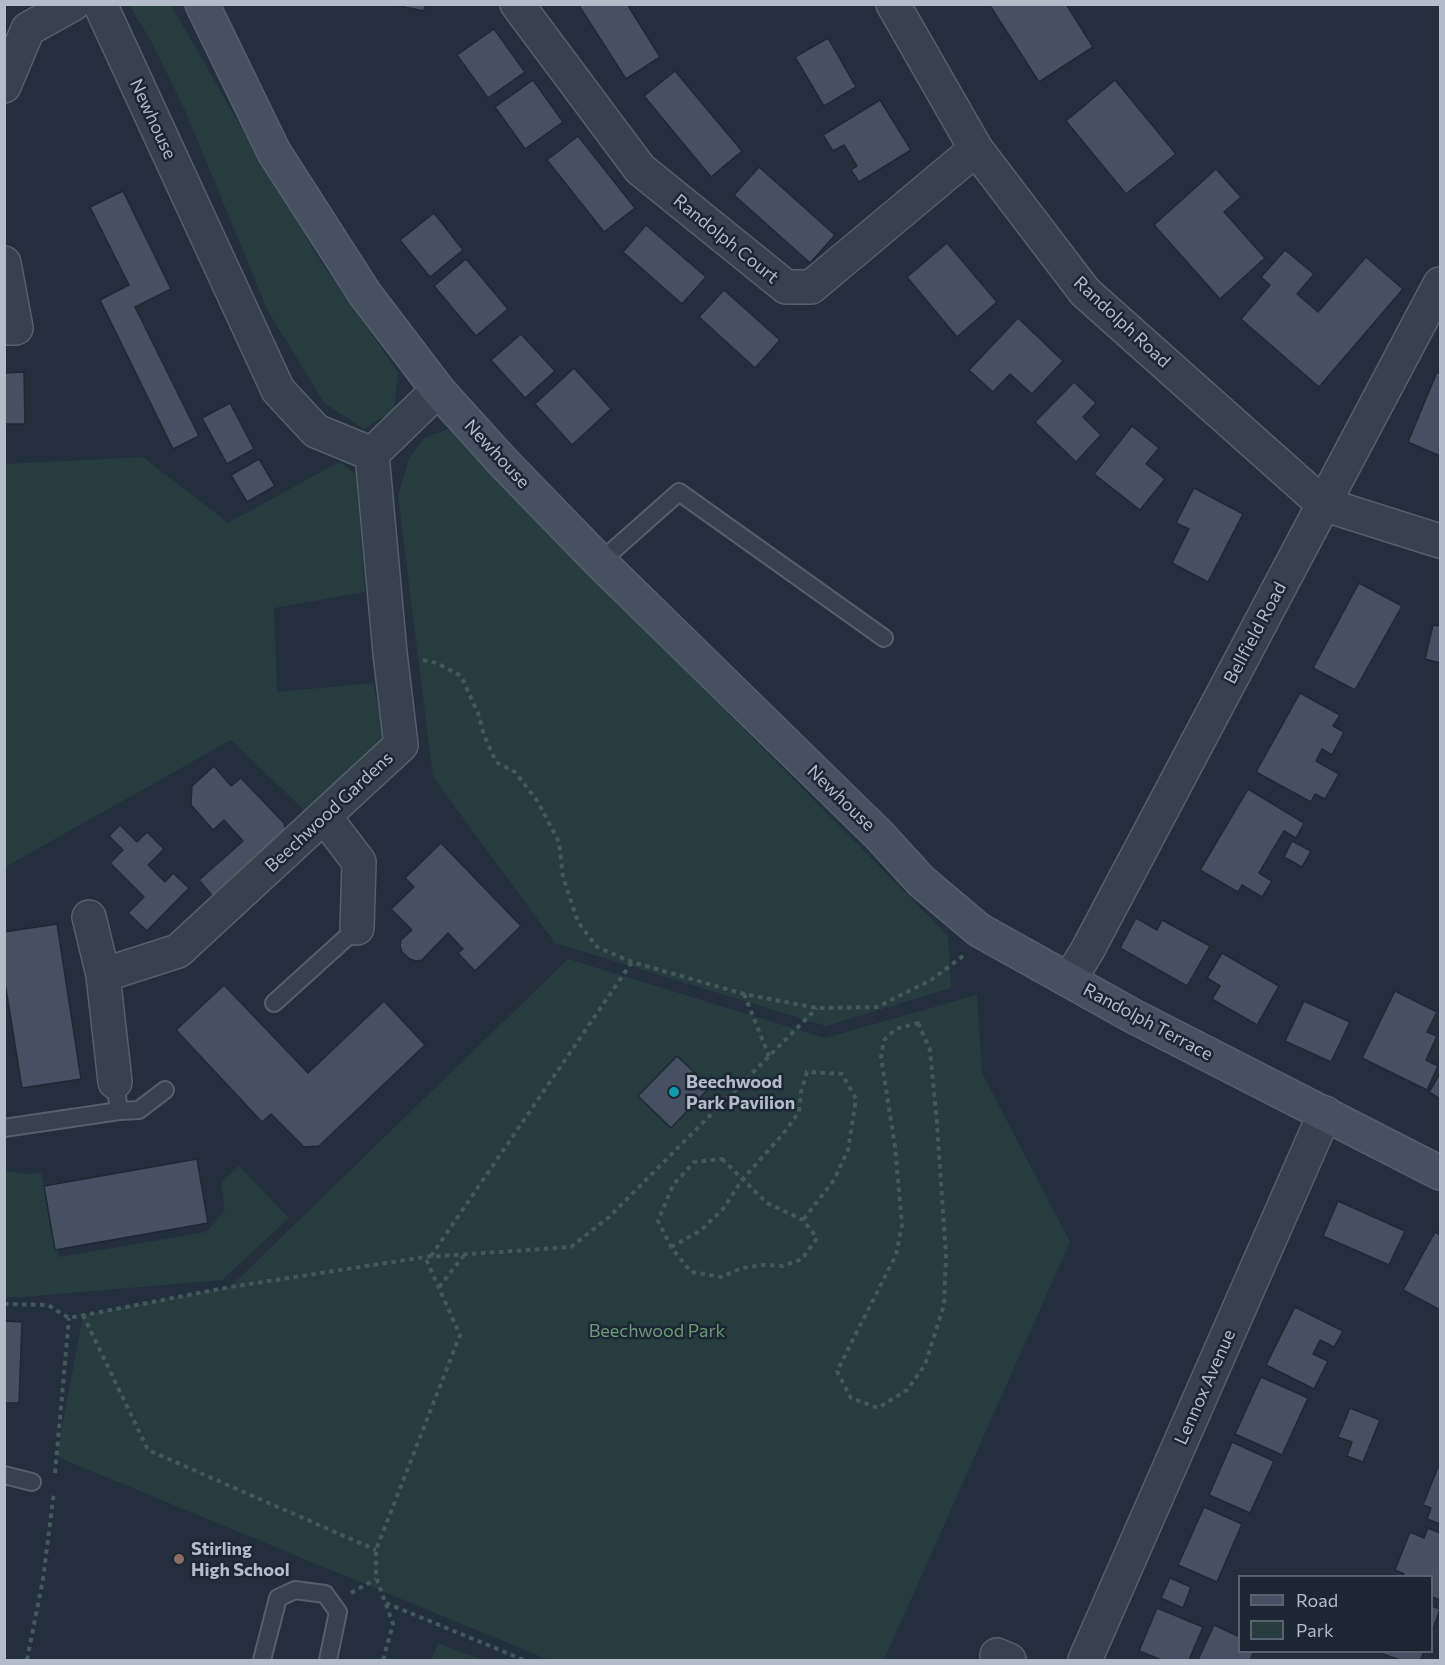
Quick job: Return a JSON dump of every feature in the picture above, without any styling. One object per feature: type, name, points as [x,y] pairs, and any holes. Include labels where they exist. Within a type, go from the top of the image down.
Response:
[{"type":"main road","name":"Newhouse","points":[[202,4],[274,153],[365,294],[438,390],[503,462],[600,562],[880,836]]},
{"type":"main road","name":"Randolph Terrace","points":[[880,836],[921,881],[979,930],[1133,1016],[1440,1173]]},
{"type":"street","points":[[4,86],[28,29],[72,4]]},
{"type":"street","name":"Newhouse","points":[[100,4],[278,390],[316,430],[372,454]]},
{"type":"street","name":"Randolph Court","points":[[517,4],[640,169],[786,287],[811,287],[976,149]]},
{"type":"street","name":"Randolph Road","points":[[893,4],[976,149],[1085,292],[1323,504],[1440,541]]},
{"type":"street","points":[[4,263],[16,328],[4,328]]},
{"type":"street","name":"Bellfield Road","points":[[1069,980],[1088,951],[1440,284]]},
{"type":"street","points":[[372,454],[438,390]]},
{"type":"street","name":"Beechwood Gardens","points":[[103,975],[178,951],[402,745],[390,653],[372,454]]},
{"type":"street","points":[[324,816],[359,862],[357,928]]},
{"type":"street","points":[[89,917],[103,975],[117,1097]]},
{"type":"street","name":"Lennox Avenue","points":[[1085,1660],[1325,1113]]},
{"type":"lane","points":[[600,562],[679,492],[884,638]]},
{"type":"lane","points":[[274,1003],[357,928]]},
{"type":"lane","points":[[4,1128],[117,1097],[139,1110],[165,1090]]},
{"type":"lane","points":[[4,1475],[32,1482]]},
{"type":"lane","points":[[262,1660],[278,1598],[295,1590],[325,1594],[338,1612],[327,1660]]},
{"type":"path","points":[[390,653],[437,663],[461,676],[496,762],[515,772],[538,802],[559,842],[563,877],[578,922],[597,947],[632,962],[744,994],[817,1008],[877,1007],[931,980],[966,953],[979,930]]},
{"type":"path","points":[[431,1256],[632,962]]},
{"type":"path","points":[[744,994],[769,1056]]},
{"type":"path","points":[[4,1304],[48,1305],[69,1318],[230,1287],[431,1256],[571,1247],[609,1217],[817,1008]]},
{"type":"path","points":[[918,1023],[930,1050],[946,1256],[944,1305],[925,1365],[907,1390],[878,1408],[851,1398],[837,1371],[896,1255],[902,1225],[896,1146],[881,1057],[884,1040],[896,1029],[918,1023]]},
{"type":"path","points":[[671,1247],[700,1231],[723,1209],[742,1180],[783,1134],[799,1112],[801,1092],[807,1072],[842,1074],[856,1100],[848,1150],[834,1180],[803,1220]]},
{"type":"path","points":[[722,1159],[767,1203],[803,1220],[817,1238],[802,1259],[783,1266],[742,1268],[721,1277],[691,1272],[671,1247],[658,1221],[673,1185],[694,1162],[722,1159]]},
{"type":"path","points":[[439,1288],[465,1254]]},
{"type":"path","points":[[384,1660],[393,1624],[376,1577],[376,1550],[460,1335],[425,1257]]},
{"type":"path","points":[[83,1315],[148,1450],[376,1550]]},
{"type":"path","points":[[385,1603],[524,1660]]},
{"type":"green space","points":[[129,5],[171,5],[321,262],[398,372],[394,410],[364,429],[324,403],[268,311],[184,108],[150,39]]},
{"type":"green space","points":[[448,429],[948,936],[951,988],[826,1026],[555,943],[433,777],[398,496],[409,458],[424,438]]},
{"type":"green space","points":[[143,457],[228,523],[339,462],[356,474],[365,592],[274,608],[277,692],[373,683],[384,738],[305,811],[231,740],[5,867],[5,464]]},
{"type":"green space","name":"Beechwood Park","points":[[568,959],[825,1038],[977,995],[982,1073],[1070,1242],[884,1660],[549,1660],[57,1455],[83,1315],[230,1287]]},
{"type":"green space","points":[[239,1166],[289,1218],[222,1280],[5,1297],[4,1171],[41,1173],[59,1257],[206,1232],[225,1210],[221,1183]]},
{"type":"green space","points":[[438,1643],[482,1660],[431,1660]]},
{"type":"building","points":[[390,4],[425,4],[424,11]]},
{"type":"building","points":[[578,4],[627,4],[660,57],[626,79]]},
{"type":"building","points":[[989,4],[1066,4],[1093,47],[1039,82]]},
{"type":"building","points":[[494,29],[525,72],[488,98],[457,55]]},
{"type":"building","points":[[828,38],[856,87],[824,106],[795,57]]},
{"type":"building","points":[[675,71],[742,151],[711,177],[644,96]]},
{"type":"building","points":[[533,80],[563,122],[525,149],[495,107]]},
{"type":"building","points":[[1115,80],[1176,154],[1126,194],[1066,121]]},
{"type":"building","points":[[880,100],[911,150],[859,182],[851,170],[857,166],[844,145],[833,151],[823,135]]},
{"type":"building","points":[[578,136],[635,208],[604,232],[547,160]]},
{"type":"building","points":[[759,167],[835,235],[810,263],[734,195]]},
{"type":"building","points":[[1216,169],[1241,197],[1224,212],[1265,258],[1220,299],[1154,225]]},
{"type":"building","points":[[123,191],[171,289],[135,307],[199,436],[173,449],[100,300],[129,285],[90,207]]},
{"type":"building","points":[[434,213],[463,250],[430,277],[400,240]]},
{"type":"building","points":[[646,225],[706,277],[682,304],[623,252]]},
{"type":"building","points":[[947,243],[997,302],[957,337],[907,277]]},
{"type":"building","points":[[1285,250],[1314,274],[1297,294],[1318,312],[1366,257],[1403,289],[1319,387],[1241,319],[1270,285],[1261,277]]},
{"type":"building","points":[[466,259],[508,309],[476,336],[434,286]]},
{"type":"building","points":[[724,290],[780,340],[755,368],[699,317]]},
{"type":"building","points":[[1018,318],[1063,361],[1032,394],[1010,374],[993,392],[969,370]]},
{"type":"building","points":[[521,334],[555,371],[525,398],[491,360]]},
{"type":"building","points":[[574,368],[611,409],[572,445],[535,404]]},
{"type":"building","points":[[24,372],[25,424],[4,424],[4,373]]},
{"type":"building","points":[[1437,372],[1440,374],[1440,456],[1408,442]]},
{"type":"building","points":[[1074,382],[1096,403],[1083,417],[1101,435],[1076,462],[1035,422]]},
{"type":"building","points":[[230,403],[254,449],[227,464],[202,418]]},
{"type":"building","points":[[1132,426],[1159,448],[1146,464],[1165,479],[1140,510],[1094,474]]},
{"type":"building","points":[[259,459],[275,486],[247,502],[231,475]]},
{"type":"building","points":[[1194,488],[1243,514],[1208,582],[1172,563],[1189,529],[1176,523]]},
{"type":"building","points":[[1359,583],[1402,606],[1355,690],[1313,668]]},
{"type":"building","points":[[1433,625],[1440,626],[1440,663],[1425,659]]},
{"type":"building","points":[[1300,693],[1340,715],[1333,726],[1344,732],[1332,755],[1322,749],[1316,761],[1339,774],[1325,799],[1315,794],[1311,802],[1256,772]]},
{"type":"building","points":[[214,766],[231,786],[241,778],[284,823],[289,844],[220,905],[199,880],[243,841],[224,820],[213,830],[191,805],[192,786]]},
{"type":"building","points":[[1248,789],[1304,823],[1296,838],[1284,831],[1259,873],[1272,881],[1262,897],[1242,885],[1238,892],[1200,870]]},
{"type":"building","points":[[120,825],[137,842],[147,832],[164,849],[148,865],[165,882],[173,873],[189,888],[147,931],[128,913],[144,897],[110,863],[123,850],[109,836]]},
{"type":"building","points":[[1292,841],[1311,851],[1302,867],[1284,857]]},
{"type":"building","points":[[441,843],[521,926],[475,971],[458,953],[463,949],[448,933],[422,960],[410,959],[402,952],[400,946],[401,940],[412,930],[391,909],[414,887],[405,878]]},
{"type":"building","points":[[1136,918],[1157,930],[1162,920],[1210,946],[1187,986],[1120,948]]},
{"type":"building","points":[[57,924],[81,1079],[22,1088],[4,976],[4,932]]},
{"type":"building","points":[[1222,953],[1279,986],[1257,1025],[1212,999],[1220,986],[1207,978]]},
{"type":"building","points":[[224,985],[308,1073],[384,1001],[425,1045],[319,1146],[304,1147],[271,1114],[262,1122],[176,1030]]},
{"type":"building","points":[[1395,991],[1437,1012],[1427,1032],[1437,1036],[1426,1060],[1438,1066],[1427,1090],[1362,1058]]},
{"type":"building","points":[[1304,1001],[1350,1022],[1331,1062],[1285,1041]]},
{"type":"building","name":"Beechwood Park Pavilion","points":[[677,1056],[710,1087],[671,1128],[638,1096]]},
{"type":"building","points":[[1440,1073],[1440,1099],[1429,1092]]},
{"type":"building","points":[[197,1159],[208,1223],[55,1250],[44,1186]]},
{"type":"building","points":[[1338,1201],[1405,1231],[1389,1265],[1323,1236]]},
{"type":"building","points":[[1435,1232],[1440,1235],[1440,1310],[1403,1290]]},
{"type":"building","points":[[1295,1307],[1343,1331],[1334,1347],[1320,1340],[1313,1354],[1328,1361],[1314,1389],[1266,1365]]},
{"type":"building","points":[[4,1321],[22,1322],[19,1403],[4,1403]]},
{"type":"building","points":[[1261,1377],[1308,1398],[1282,1455],[1235,1434]]},
{"type":"building","points":[[1350,1408],[1380,1420],[1363,1462],[1347,1456],[1352,1442],[1338,1437]]},
{"type":"building","points":[[1232,1442],[1274,1461],[1250,1513],[1209,1495]]},
{"type":"building","points":[[1438,1467],[1440,1468],[1440,1524],[1427,1519],[1431,1508],[1423,1505]]},
{"type":"building","points":[[1204,1507],[1242,1524],[1217,1582],[1178,1565]]},
{"type":"building","points":[[1428,1528],[1440,1533],[1440,1600],[1433,1597],[1433,1575],[1404,1575],[1395,1570],[1410,1532],[1424,1538]]},
{"type":"building","points":[[1170,1578],[1191,1587],[1183,1608],[1161,1598]]},
{"type":"building","points":[[1433,1606],[1440,1609],[1433,1629]]},
{"type":"building","points":[[1157,1608],[1203,1627],[1189,1660],[1162,1660],[1139,1651]]},
{"type":"building","points":[[1214,1625],[1238,1636],[1238,1653],[1254,1653],[1250,1660],[1198,1660]]},
{"type":"building","points":[[1380,1653],[1424,1653],[1420,1660],[1400,1660]]},
{"type":"place","name":"Beechwood Park Pavilion","points":[[674,1092]]},
{"type":"place","name":"Stirling High School","points":[[179,1559]]}]
